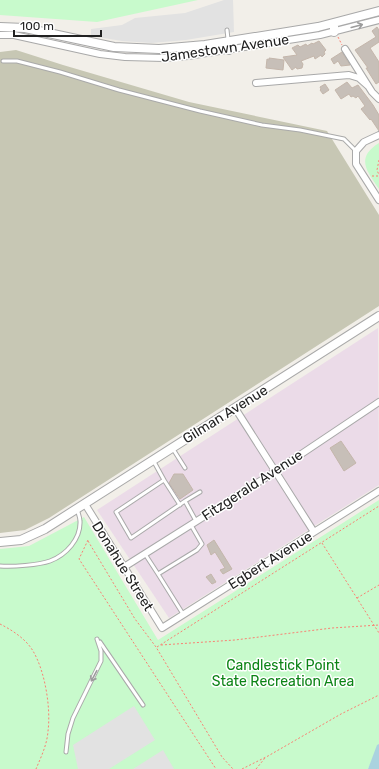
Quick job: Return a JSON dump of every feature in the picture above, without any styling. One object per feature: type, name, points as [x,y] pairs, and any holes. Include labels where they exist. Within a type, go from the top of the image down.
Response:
[{"type":"street","name":"Jamestown Avenue","points":[[335,30],[379,11]]},
{"type":"street","name":"Jamestown Avenue","points":[[0,35],[14,35],[100,54],[126,57],[164,58],[229,46],[335,30],[379,20]]},
{"type":"street","name":"Jamestown Avenue","points":[[0,27],[25,28],[100,44],[144,49],[229,46]]},
{"type":"street","points":[[345,48],[368,86]]},
{"type":"street","points":[[256,83],[349,75],[359,78],[379,99]]},
{"type":"street","points":[[379,135],[364,142],[356,151],[356,164],[379,200]]},
{"type":"street","name":"Gilman Avenue","points":[[0,542],[14,541],[28,537],[45,529],[379,316]]},
{"type":"street","name":"Fitzgerald Avenue","points":[[124,567],[276,471],[379,402]]},
{"type":"street","points":[[235,408],[314,532]]},
{"type":"street","name":"Egbert Avenue","points":[[162,628],[379,491]]},
{"type":"street","name":"Donahue Street","points":[[85,504],[162,628]]},
{"type":"lane","points":[[226,30],[229,46]]},
{"type":"lane","points":[[3,61],[17,61],[119,90],[262,125],[344,139],[356,151]]},
{"type":"lane","points":[[172,448],[185,468]]},
{"type":"lane","points":[[153,460],[180,505]]},
{"type":"lane","points":[[164,480],[116,512],[132,538],[200,492]]},
{"type":"lane","points":[[158,574],[202,546],[185,501]]},
{"type":"lane","points":[[0,566],[18,566],[50,561],[70,548],[77,537],[80,522],[74,511]]},
{"type":"lane","points":[[145,554],[183,614]]},
{"type":"lane","points":[[66,752],[68,734],[73,718],[101,661],[101,651],[98,639],[120,669],[142,704]]},
{"type":"path","points":[[335,30],[345,48]]},
{"type":"path","points":[[366,180],[372,176],[379,175],[377,170],[379,160]]},
{"type":"path","points":[[156,648],[379,506]]},
{"type":"path","points":[[216,769],[79,559],[88,540],[135,619],[156,648],[222,757],[233,769]]},
{"type":"path","points":[[321,542],[379,633]]},
{"type":"path","points":[[357,598],[379,585]]},
{"type":"path","points":[[0,624],[8,628],[26,642],[33,652],[44,679],[48,703],[48,732],[36,769]]},
{"type":"path","points":[[159,646],[235,640],[332,628],[379,625]]},
{"type":"path","points":[[242,769],[341,714],[379,695]]},
{"type":"path","points":[[256,769],[265,757]]},
{"type":"shaded area","points":[[224,0],[233,0],[234,32],[186,40],[152,43],[122,41],[91,36],[91,29],[122,25],[135,18],[185,13]]},
{"type":"shaded area","points":[[16,50],[189,102],[327,131],[379,215],[379,306],[49,518],[25,530],[0,533],[0,52]]},
{"type":"shaded area","points":[[378,328],[379,485],[169,618],[97,510]]},
{"type":"shaded area","points":[[134,706],[155,740],[109,769],[78,769],[73,745]]},
{"type":"shaded area","points":[[163,750],[174,769],[133,769]]},
{"type":"green space","points":[[0,0],[198,0],[97,22],[0,15]]},
{"type":"green space","points":[[379,143],[379,189],[367,170],[365,159],[367,154]]},
{"type":"green space","name":"Candlestick Point State Recreation Area","points":[[379,500],[379,744],[368,769],[0,769],[0,549],[29,546],[84,517],[158,640]]},
{"type":"water","points":[[379,744],[379,769],[368,769],[377,745]]},
{"type":"building","points":[[377,27],[379,30],[379,42],[370,48],[379,62],[379,82],[376,84],[366,68],[368,68],[355,50],[376,37],[372,31]]},
{"type":"building","points":[[319,41],[326,50],[324,52],[325,54],[322,57],[321,55],[315,59],[314,56],[301,61],[303,64],[302,68],[297,69],[296,67],[292,70],[283,57],[297,55],[292,48],[298,45],[300,47],[306,44],[307,46]]},
{"type":"building","points":[[342,52],[350,65],[341,66],[338,61],[334,64],[331,59]]},
{"type":"building","points":[[269,58],[284,60],[283,70],[266,68],[267,59],[269,60]]},
{"type":"building","points":[[347,82],[352,88],[358,85],[373,105],[379,115],[379,131],[371,119],[370,120],[361,109],[365,106],[358,96],[356,98],[353,96],[351,97],[349,94],[341,99],[335,90]]},
{"type":"building","points":[[325,84],[329,90],[323,94],[320,87]]},
{"type":"building","points":[[341,441],[356,463],[344,471],[330,448]]},
{"type":"building","points":[[174,474],[183,474],[193,490],[180,499],[169,483]]},
{"type":"building","points":[[214,540],[232,569],[223,574],[220,570],[225,568],[215,552],[211,555],[207,545]]},
{"type":"building","points":[[211,574],[216,582],[212,584],[206,577]]}]
